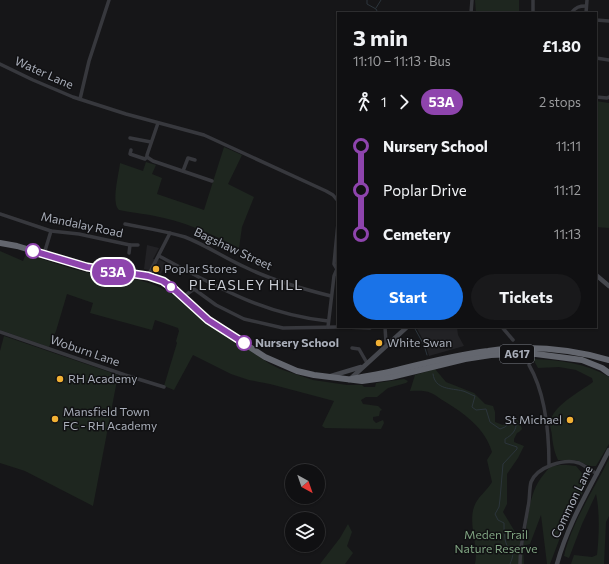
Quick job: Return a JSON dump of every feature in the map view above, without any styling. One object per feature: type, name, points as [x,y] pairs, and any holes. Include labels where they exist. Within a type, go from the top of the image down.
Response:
[{"type":"highway","name":"A617","points":[[0,243],[17,246],[87,267],[148,276],[163,281],[208,320],[265,357],[297,371],[325,377],[362,382],[465,359],[491,355],[516,354],[536,354],[582,360],[602,368],[609,373]]},
{"type":"highway","name":"A617","points":[[349,380],[488,350],[541,348],[609,360]]},
{"type":"street","points":[[80,98],[89,61],[109,0]]},
{"type":"street","points":[[471,12],[472,0]]},
{"type":"street","points":[[533,0],[533,12]]},
{"type":"street","points":[[586,12],[587,0]]},
{"type":"street","points":[[571,12],[576,7],[586,6]]},
{"type":"street","points":[[597,20],[609,21]]},
{"type":"street","points":[[597,58],[609,60]]},
{"type":"street","name":"Water Lane","points":[[0,64],[55,90],[119,112],[194,132],[225,144],[273,168],[326,191],[333,195],[337,200]]},
{"type":"street","points":[[597,97],[609,97]]},
{"type":"street","points":[[147,157],[158,123]]},
{"type":"street","points":[[130,138],[151,142]]},
{"type":"street","points":[[130,150],[130,154],[145,159],[147,157],[153,161],[212,181]]},
{"type":"street","points":[[183,171],[188,158],[195,160]]},
{"type":"street","name":"Mandalay Road","points":[[0,214],[51,231],[79,234],[130,245],[138,245]]},
{"type":"street","name":"Bagshaw Street","points":[[125,224],[170,233],[186,238],[248,268],[279,281],[302,289],[331,296]]},
{"type":"street","points":[[44,254],[51,231]]},
{"type":"street","points":[[148,276],[170,233]]},
{"type":"street","points":[[337,233],[334,264],[337,268]]},
{"type":"street","points":[[129,253],[130,245]]},
{"type":"street","points":[[159,256],[223,290],[254,304],[307,319],[328,321]]},
{"type":"street","points":[[328,327],[334,276],[337,271]]},
{"type":"street","points":[[597,276],[609,286]]},
{"type":"street","points":[[183,297],[194,289],[216,305],[244,319],[283,328],[337,327]]},
{"type":"street","points":[[385,328],[387,344]]},
{"type":"street","points":[[349,380],[405,328]]},
{"type":"street","points":[[503,328],[513,340]]},
{"type":"street","name":"Woburn Lane","points":[[0,332],[164,387]]},
{"type":"street","points":[[352,348],[359,349],[367,363]]},
{"type":"street","points":[[529,365],[539,387],[545,411],[549,465]]},
{"type":"street","points":[[325,377],[362,367]]},
{"type":"street","name":"Common Lane","points":[[557,564],[575,514],[609,450]]},
{"type":"street","points":[[520,564],[520,549],[532,482],[538,473],[549,465],[561,462],[578,463],[597,474]]},
{"type":"shaded area","points":[[147,245],[159,248],[153,259],[166,263],[161,274],[144,269]]},
{"type":"shaded area","points":[[417,328],[457,328],[458,335],[464,346],[429,356],[426,345]]},
{"type":"green space","points":[[475,0],[519,0],[519,12],[476,12]]},
{"type":"green space","points":[[597,101],[609,103],[609,228],[597,227]]},
{"type":"green space","points":[[224,147],[242,155],[228,184],[254,197],[242,227],[239,248],[184,224],[158,217],[119,210],[116,201],[116,188],[120,163],[143,171],[146,162],[156,165],[152,174],[162,178],[157,194],[204,210]]},
{"type":"green space","points":[[0,251],[23,261],[26,254],[73,269],[102,276],[139,280],[152,284],[170,292],[210,325],[270,364],[313,380],[347,385],[362,385],[364,387],[375,387],[376,383],[404,379],[408,381],[406,383],[388,388],[377,397],[366,397],[361,400],[363,404],[378,406],[382,410],[380,411],[379,416],[373,417],[373,420],[376,423],[383,420],[384,423],[381,429],[325,428],[322,426],[334,401],[249,380],[231,374],[193,355],[174,390],[164,386],[177,343],[176,341],[179,331],[178,328],[155,320],[152,330],[90,313],[93,303],[67,294],[56,331],[49,347],[0,330]]},
{"type":"green space","name":"Mansfield Town FC - RH Academy","points":[[4,336],[118,375],[93,506],[25,471],[0,463],[0,351]]},
{"type":"green space","points":[[533,359],[553,360],[582,365],[609,377],[609,444],[596,466],[589,466],[576,460],[558,460],[554,448],[550,424],[555,411],[567,400],[593,382],[592,378],[576,370],[559,367],[538,368]]},
{"type":"green space","name":"Meden Trail Nature Reserve","points":[[435,369],[446,382],[474,393],[485,404],[493,406],[495,412],[495,422],[503,425],[516,418],[520,423],[522,429],[517,433],[514,442],[524,446],[507,474],[507,504],[503,512],[523,545],[531,499],[538,482],[547,470],[554,466],[570,465],[576,466],[582,473],[585,486],[566,522],[550,564],[547,564],[541,515],[530,544],[523,546],[524,564],[475,564],[476,550],[472,514],[477,500],[492,482],[487,460],[492,452],[489,443],[479,429],[459,411],[431,393],[423,391],[410,391],[415,375]]},
{"type":"green space","points":[[609,459],[609,516],[606,522],[604,564],[571,564],[574,555],[592,557],[597,555],[599,524],[596,494],[582,524],[569,558],[564,556],[577,519]]},
{"type":"green space","points":[[348,524],[352,532],[347,546],[353,553],[345,564],[320,564],[340,538]]},
{"type":"waterway","points":[[367,0],[367,4],[376,9],[378,12]]},
{"type":"waterway","points":[[376,8],[381,0]]},
{"type":"waterway","points":[[415,328],[424,345],[427,355]]},
{"type":"waterway","points":[[433,374],[434,379],[440,386],[463,391],[475,396],[472,407],[476,410],[486,409],[490,422],[500,429],[505,427],[513,420],[516,422],[515,430],[505,439],[505,443],[517,447],[517,449],[503,464],[499,507],[495,514],[498,520],[504,523],[505,541],[513,553],[510,564]]},
{"type":"bus line","name":"53A","points":[[33,251],[87,267],[115,272],[134,273],[163,281],[208,320],[244,343]]},
{"type":"place","name":"Poplar Stores","points":[[156,269]]},
{"type":"place","name":"Nursery School","points":[[244,343]]},
{"type":"place","name":"White Swan","points":[[379,343]]},
{"type":"place","name":"RH Academy","points":[[60,379]]},
{"type":"place","name":"Mansfield Town FC - RH Academy","points":[[55,419]]},
{"type":"place","name":"St Michael","points":[[570,420]]},
{"type":"district","name":"PLEASLEY HILL","points":[[246,285]]}]
